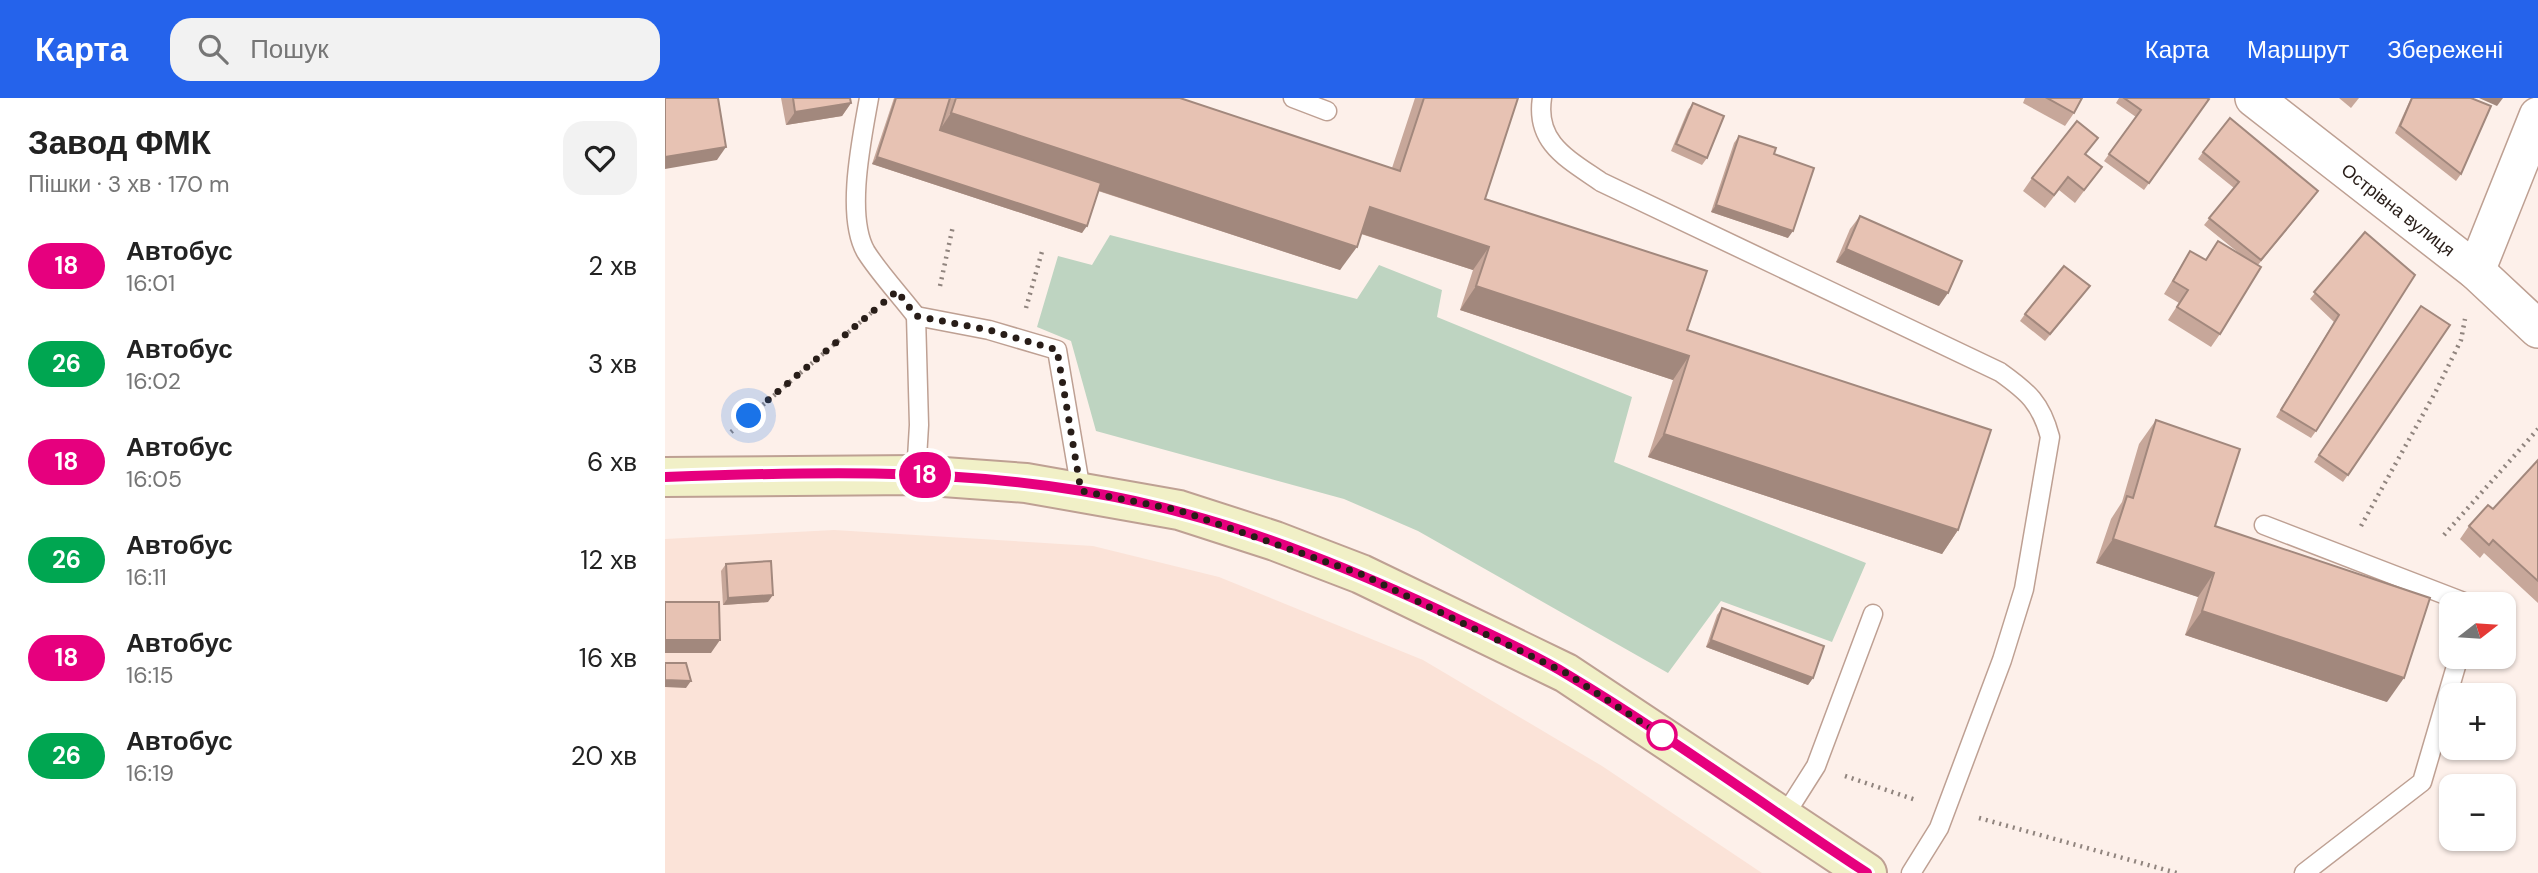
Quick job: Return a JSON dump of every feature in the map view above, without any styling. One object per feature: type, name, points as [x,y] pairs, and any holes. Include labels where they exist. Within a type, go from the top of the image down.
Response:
[{"type":"main road","points":[[665,477],[916,475],[1081,491],[1178,510],[1275,541],[1361,574],[1566,673],[1867,873]]},
{"type":"street","name":"Острівна вулиця","points":[[2254,98],[2476,271],[2538,328]]},
{"type":"street","points":[[2476,271],[2538,116]]},
{"type":"lane","points":[[869,98],[857,171],[857,212],[865,250],[897,291],[924,317],[1057,350],[1081,491]]},
{"type":"lane","points":[[1293,98],[1327,111]]},
{"type":"lane","points":[[1542,98],[1539,118],[1549,141],[1601,182],[2000,372],[2029,393],[2045,418],[2050,437],[2024,589],[2002,660],[1939,828],[1912,873]]},
{"type":"lane","points":[[916,475],[924,317]]},
{"type":"lane","points":[[2264,525],[2439,592]]},
{"type":"lane","points":[[1783,818],[1817,766],[1873,614]]},
{"type":"lane","points":[[2304,873],[2422,782],[2455,669]]},
{"type":"path","points":[[924,317],[953,226]]},
{"type":"path","points":[[1017,338],[1043,248]]},
{"type":"path","points":[[727,435],[897,291]]},
{"type":"path","points":[[2342,555],[2385,488],[2461,340]]},
{"type":"path","points":[[2444,535],[2538,429]]},
{"type":"path","points":[[1817,766],[1892,794],[2177,873]]},
{"type":"shaded area","points":[[834,530],[1093,546],[1219,577],[1423,660],[1602,766],[1762,873],[665,873],[665,539]]},
{"type":"green space","points":[[1110,235],[1357,299],[1379,265],[1442,290],[1437,317],[1632,397],[1614,462],[1866,563],[1832,642],[1721,601],[1668,673],[1418,531],[1344,499],[1096,431],[1071,341],[1037,327],[1058,256],[1092,265]]},
{"type":"building","points":[[665,98],[718,98],[726,147],[665,157]]},
{"type":"building","points":[[793,98],[850,98],[851,103],[795,112]]},
{"type":"building","points":[[896,98],[950,98],[940,130],[1101,183],[1087,226],[877,157]]},
{"type":"building","points":[[956,98],[1180,98],[1400,171],[1424,98],[1518,98],[1485,199],[1707,271],[1687,330],[1991,430],[1958,530],[1664,434],[1689,356],[1476,286],[1489,247],[1370,207],[1357,247],[951,113]]},
{"type":"building","points":[[2047,98],[2082,98],[2074,113]]},
{"type":"building","points":[[2124,98],[2209,99],[2149,183],[2109,154],[2141,110]]},
{"type":"building","points":[[2412,98],[2471,98],[2491,106],[2461,174],[2400,126]]},
{"type":"building","points":[[1693,103],[1724,116],[1707,158],[1676,144]]},
{"type":"building","points":[[2230,118],[2318,191],[2261,260],[2209,218],[2239,182],[2203,152]]},
{"type":"building","points":[[2077,121],[2098,138],[2085,154],[2102,167],[2084,190],[2068,177],[2054,195],[2032,178]]},
{"type":"building","points":[[1739,136],[1776,148],[1774,154],[1814,168],[1793,231],[1716,205]]},
{"type":"building","points":[[1860,216],[1962,261],[1948,293],[1846,249]]},
{"type":"building","points":[[2365,232],[2415,275],[2316,431],[2281,410],[2339,315],[2314,292]]},
{"type":"building","points":[[2218,241],[2261,267],[2220,334],[2177,307],[2188,290],[2173,281],[2190,251],[2206,260]]},
{"type":"building","points":[[2064,266],[2090,286],[2050,334],[2025,314]]},
{"type":"building","points":[[2421,306],[2450,325],[2348,475],[2319,455]]},
{"type":"building","points":[[2156,420],[2240,449],[2215,526],[2430,598],[2404,678],[2202,611],[2214,573],[2113,539],[2127,496],[2133,498]]},
{"type":"building","points":[[2538,460],[2538,581],[2493,540],[2489,545],[2469,526],[2488,505],[2493,509]]},
{"type":"building","points":[[771,561],[773,595],[728,598],[726,564]]},
{"type":"building","points":[[665,602],[719,602],[720,640],[665,640]]},
{"type":"building","points":[[1722,608],[1824,646],[1813,678],[1711,640]]},
{"type":"building","points":[[665,663],[686,663],[691,681],[665,680]]},
{"type":"bus line","name":"18","points":[[665,477],[916,475],[1026,484],[1081,491],[1178,510],[1251,533],[1361,574],[1566,673],[1867,873]]},
{"type":"route","points":[[749,416],[897,291],[916,316],[989,330],[1057,350],[1081,491],[1178,510],[1275,541],[1361,574],[1566,673],[1667,739],[1662,735]]}]
